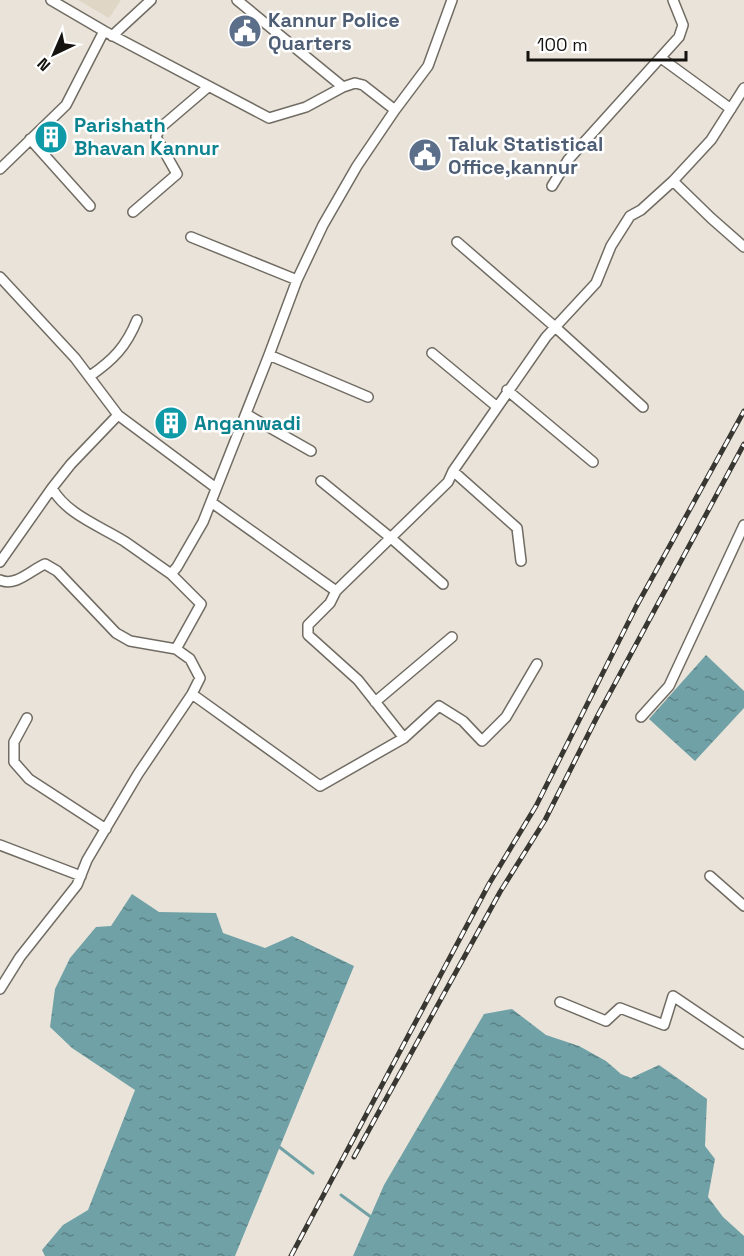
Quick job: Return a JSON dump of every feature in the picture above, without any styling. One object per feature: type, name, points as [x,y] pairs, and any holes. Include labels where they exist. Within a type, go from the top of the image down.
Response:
[{"type":"street","points":[[51,0],[108,33],[269,118],[306,107],[355,83],[363,85],[395,110]]},
{"type":"street","points":[[0,169],[66,105],[108,33],[151,0]]},
{"type":"street","points":[[237,0],[343,87]]},
{"type":"street","points":[[171,574],[203,522],[297,280],[323,225],[357,166],[428,66],[452,0]]},
{"type":"street","points":[[552,186],[568,160],[679,37],[683,25],[673,0]]},
{"type":"street","points":[[660,58],[730,109]]},
{"type":"street","points":[[133,212],[177,174],[156,137],[160,128],[208,87]]},
{"type":"street","points":[[404,738],[358,680],[308,635],[308,625],[330,603],[336,591],[448,482],[496,406],[554,326],[596,283],[611,246],[630,216],[641,210],[673,181],[711,140],[744,88]]},
{"type":"street","points":[[30,139],[90,206]]},
{"type":"street","points":[[673,181],[744,247]]},
{"type":"street","points":[[191,237],[297,280]]},
{"type":"street","points":[[457,242],[643,407]]},
{"type":"street","points":[[0,277],[90,376],[118,415],[216,488]]},
{"type":"street","points":[[90,376],[111,361],[130,339],[137,320]]},
{"type":"street","points":[[432,353],[496,406]]},
{"type":"street","points":[[269,355],[368,397]]},
{"type":"street","points":[[507,390],[593,462]]},
{"type":"street","points":[[246,414],[311,451]]},
{"type":"street","points":[[0,562],[70,464],[118,415]]},
{"type":"street","points":[[453,471],[518,528],[521,561]]},
{"type":"street","points":[[321,482],[391,538],[443,584]]},
{"type":"street","points":[[52,488],[56,496],[81,516],[171,574],[201,604],[176,649]]},
{"type":"street","points":[[211,502],[336,591]]},
{"type":"street","points":[[641,717],[669,686],[744,525]]},
{"type":"street","points":[[0,580],[9,583],[16,581],[31,570],[45,564],[57,571],[116,633],[130,640],[176,649],[190,659],[200,678],[192,694],[138,774],[87,860],[78,885],[20,957],[0,989]]},
{"type":"street","points":[[375,702],[452,637]]},
{"type":"street","points":[[192,694],[320,786],[404,738],[439,706],[463,721],[482,741],[506,717],[537,664]]},
{"type":"street","points":[[27,718],[14,742],[14,762],[28,779],[106,829]]},
{"type":"street","points":[[0,845],[81,876]]},
{"type":"street","points":[[710,876],[744,906]]},
{"type":"street","points":[[560,1002],[606,1021],[620,1008],[664,1025],[673,996],[744,1044]]},
{"type":"shaded area","points":[[78,0],[121,0],[109,18]]},
{"type":"water","points":[[706,655],[744,691],[744,708],[695,761],[649,719]]},
{"type":"water","points":[[132,894],[159,912],[216,913],[223,933],[265,948],[292,936],[354,966],[235,1256],[45,1256],[42,1250],[63,1225],[88,1210],[135,1090],[72,1048],[50,1027],[55,989],[70,958],[96,927],[111,926]]},
{"type":"water","points":[[512,1009],[546,1035],[579,1046],[606,1061],[621,1074],[631,1078],[659,1065],[707,1099],[705,1146],[715,1159],[708,1197],[723,1217],[744,1236],[744,1256],[353,1256],[384,1185],[484,1014]]},
{"type":"waterway","points":[[278,1146],[313,1173]]},
{"type":"waterway","points":[[341,1195],[371,1217]]},
{"type":"railway","points":[[291,1256],[489,884],[536,806],[636,607],[744,411]]},
{"type":"railway","points":[[354,1157],[500,892],[545,820],[598,715],[744,444]]},
{"type":"place","name":"Kannur Police Quarters","points":[[245,31]]},
{"type":"place","name":"Parishath Bhavan Kannur","points":[[51,137]]},
{"type":"place","name":"Taluk Statistical Office,kannur","points":[[425,155]]},
{"type":"place","name":"Anganwadi","points":[[171,423]]}]
